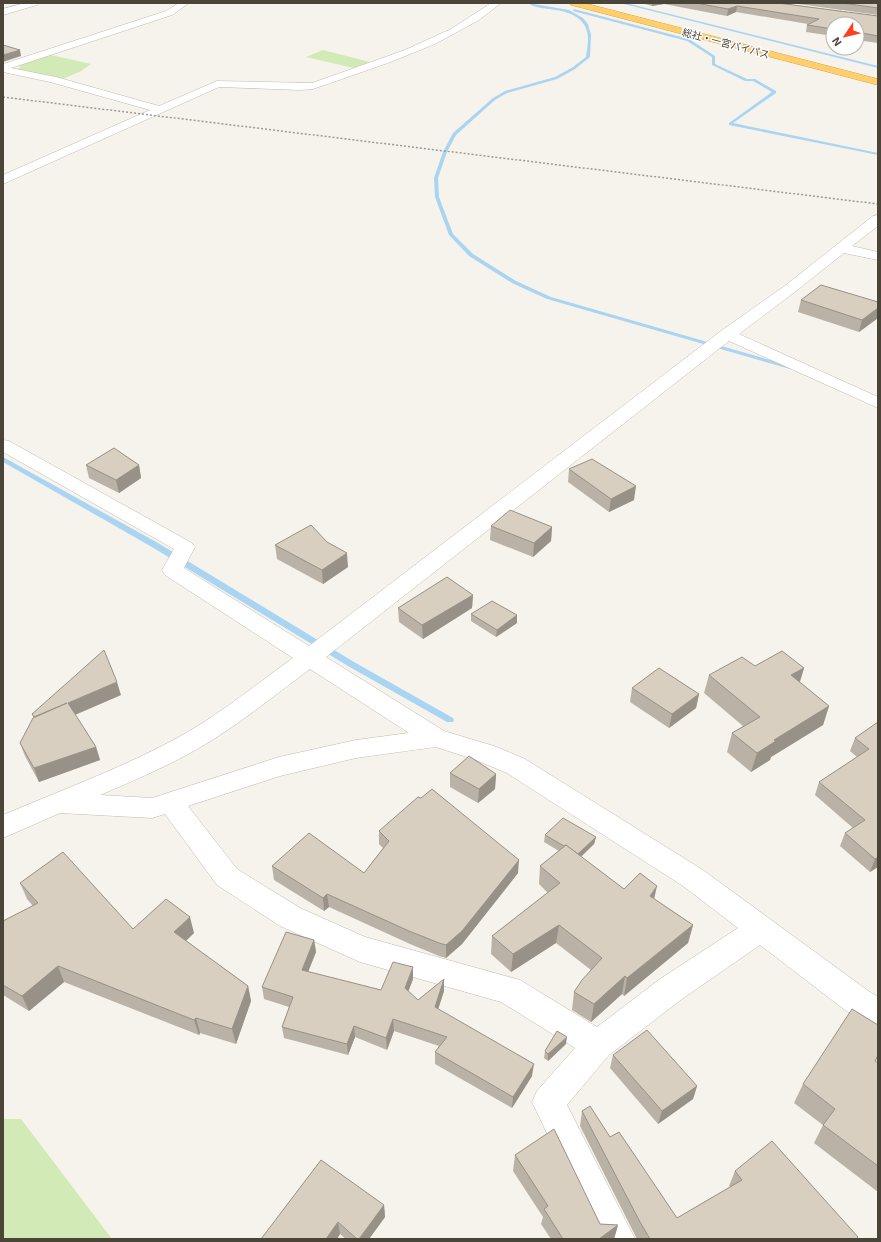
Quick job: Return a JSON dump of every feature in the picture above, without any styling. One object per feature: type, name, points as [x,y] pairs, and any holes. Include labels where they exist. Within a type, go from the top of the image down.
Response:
[{"type":"highway","name":"総社・一宮バイパス","points":[[574,3],[878,82]]},
{"type":"highway","name":"総社・一宮バイパス","points":[[596,3],[878,75]]},
{"type":"street","points":[[3,12],[29,3]]},
{"type":"street","points":[[3,68],[168,13],[185,3]]},
{"type":"street","points":[[3,180],[217,84],[300,87],[313,86],[418,48],[470,22],[497,3]]},
{"type":"street","points":[[856,16],[838,14],[857,3]]},
{"type":"street","points":[[3,68],[52,79],[161,110]]},
{"type":"street","points":[[3,827],[149,763],[195,739],[233,714],[318,652],[725,336],[791,288],[878,219]]},
{"type":"street","points":[[840,248],[878,256]]},
{"type":"street","points":[[725,336],[878,403]]},
{"type":"street","points":[[3,445],[185,547],[172,570],[318,652],[436,738],[484,753],[516,766],[693,878],[856,1000],[878,1013]]},
{"type":"street","points":[[57,804],[152,808],[279,767],[356,749],[436,738]]},
{"type":"street","points":[[170,802],[227,878],[290,917],[360,949],[509,990],[598,1045]]},
{"type":"street","points":[[617,1239],[548,1102],[598,1045],[672,989],[761,929]]},
{"type":"green space","points":[[323,50],[370,62],[354,68],[306,57]]},
{"type":"green space","points":[[46,54],[91,64],[81,71],[63,79],[17,69],[21,67],[13,65]]},
{"type":"green space","points":[[3,1119],[21,1119],[112,1239],[3,1239]]},
{"type":"building","points":[[696,3],[778,3],[878,16],[878,36],[865,34],[865,16],[825,16],[825,28],[807,25],[819,19],[737,6],[728,9]]},
{"type":"building","points":[[842,3],[878,3],[878,8]]},
{"type":"building","points":[[3,45],[20,50],[3,55]]},
{"type":"building","points":[[821,285],[878,302],[878,308],[862,320],[801,300]]},
{"type":"building","points":[[114,448],[139,465],[116,480],[86,465]]},
{"type":"building","points":[[592,459],[636,486],[611,499],[569,469]]},
{"type":"building","points":[[510,510],[552,527],[534,543],[491,526]]},
{"type":"building","points":[[311,525],[327,542],[347,553],[322,570],[275,545]]},
{"type":"building","points":[[447,577],[473,595],[422,625],[398,608]]},
{"type":"building","points":[[492,601],[517,615],[497,630],[471,614]]},
{"type":"building","points":[[104,650],[117,682],[68,703],[96,747],[34,768],[20,743],[33,718],[67,703],[34,717],[32,714]]},
{"type":"building","points":[[782,651],[804,668],[791,675],[829,706],[774,740],[776,741],[757,753],[732,733],[760,717],[709,675],[742,657],[755,666]]},
{"type":"building","points":[[659,668],[699,694],[672,714],[632,688]]},
{"type":"building","points":[[878,722],[878,857],[875,859],[845,833],[865,820],[819,782],[869,749],[855,738]]},
{"type":"building","points":[[469,756],[496,774],[479,789],[450,773]]},
{"type":"building","points":[[432,789],[519,860],[462,931],[446,945],[409,931],[327,894],[323,898],[272,866],[309,833],[364,873],[389,841],[379,831],[418,797],[421,798]]},
{"type":"building","points":[[563,818],[596,837],[578,854],[566,845],[564,846],[545,835]]},
{"type":"building","points":[[566,845],[624,889],[640,873],[657,886],[650,896],[693,925],[627,978],[625,976],[594,1004],[574,992],[582,980],[602,958],[559,925],[513,954],[492,936],[560,883],[540,866]]},
{"type":"building","points":[[63,852],[133,929],[166,899],[190,917],[174,932],[248,986],[232,1029],[196,1018],[194,1020],[58,966],[22,996],[3,985],[3,921],[38,903],[20,883]]},
{"type":"building","points":[[286,932],[314,940],[302,970],[381,990],[393,962],[413,967],[405,988],[418,1000],[444,979],[435,1007],[534,1064],[513,1097],[435,1052],[447,1037],[393,1019],[386,1038],[354,1026],[347,1044],[282,1027],[293,997],[262,987]]},
{"type":"building","points":[[852,1009],[878,1025],[878,1055],[875,1061],[878,1063],[878,1166],[823,1125],[835,1109],[803,1084]]},
{"type":"building","points":[[647,1030],[697,1086],[662,1111],[613,1055]]},
{"type":"building","points":[[557,1031],[567,1037],[548,1054],[545,1051]]},
{"type":"building","points":[[590,1106],[610,1137],[619,1132],[677,1218],[742,1180],[735,1171],[772,1141],[858,1237],[856,1239],[650,1239],[582,1111]]},
{"type":"building","points":[[554,1129],[600,1224],[618,1225],[599,1239],[563,1239],[544,1209],[548,1206],[515,1155]]},
{"type":"building","points":[[321,1160],[384,1205],[359,1239],[357,1239],[338,1222],[326,1239],[261,1239]]},
{"type":"waterway","points":[[530,3],[535,6],[568,11],[582,18],[587,24],[590,35],[588,57],[574,68],[556,78],[506,92],[494,99],[454,134],[445,152],[436,178],[437,197],[451,235],[471,255],[514,282],[549,298],[792,368]]},
{"type":"waterway","points":[[622,3],[878,67]]},
{"type":"waterway","points":[[574,10],[688,40],[714,57],[713,64],[746,80],[754,80],[775,92],[730,124],[878,154]]},
{"type":"waterway","points":[[3,459],[155,545],[351,664],[450,720]]},
{"type":"railway","points":[[3,97],[878,204]]}]
